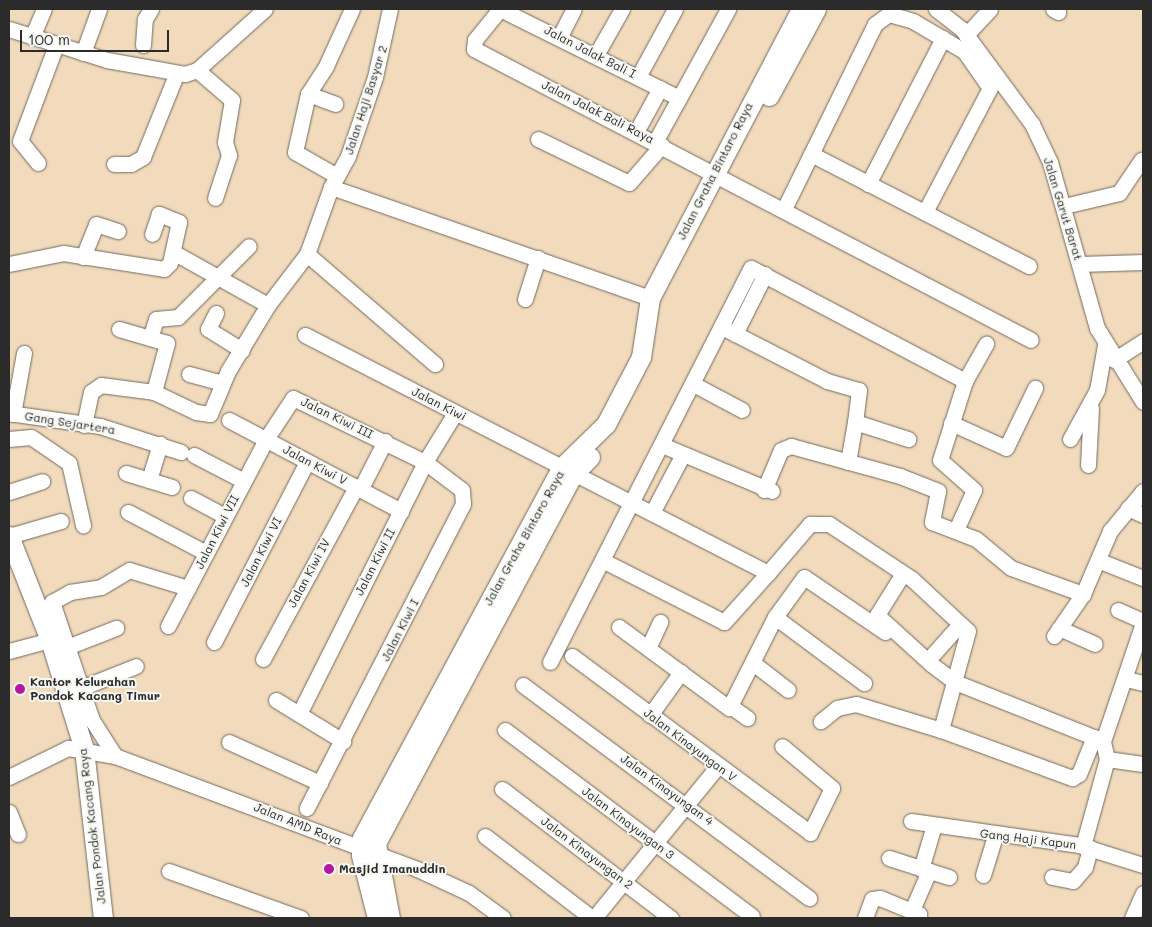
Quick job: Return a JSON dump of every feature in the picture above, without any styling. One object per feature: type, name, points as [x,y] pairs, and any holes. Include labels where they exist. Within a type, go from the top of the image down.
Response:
[{"type":"main road","name":"Jalan Graha Bintaro Raya","points":[[774,73],[801,9]]},
{"type":"main road","name":"Jalan Graha Bintaro Raya","points":[[367,852],[362,838],[497,601],[567,470],[606,424],[641,357],[650,298],[774,73],[816,9]]},
{"type":"main road","name":"Jalan Graha Bintaro Raya","points":[[567,470],[605,442],[620,418],[650,359],[661,303],[720,174]]},
{"type":"main road","name":"Jalan Pondok Kacang Raya","points":[[9,536],[50,640],[84,749],[103,918]]},
{"type":"main road","points":[[367,852],[377,918]]},
{"type":"main road","points":[[367,852],[390,918]]},
{"type":"street","points":[[32,37],[44,9]]},
{"type":"street","points":[[83,53],[98,9]]},
{"type":"street","points":[[9,29],[83,53],[176,75],[197,70],[265,9]]},
{"type":"street","points":[[352,9],[326,66],[308,94],[295,152],[334,181],[650,298]]},
{"type":"street","name":"Jalan Haji Basyar 2","points":[[154,392],[207,414],[268,305],[307,254],[375,77],[390,9]]},
{"type":"street","name":"Jalan Jalak Bali I","points":[[500,9],[560,36],[679,98]]},
{"type":"street","name":"Jalan Jalak Bali Raya","points":[[500,9],[472,45],[658,144],[720,174],[1031,340]]},
{"type":"street","points":[[560,36],[574,9]]},
{"type":"street","points":[[596,55],[622,9]]},
{"type":"street","points":[[638,77],[675,9]]},
{"type":"street","points":[[538,139],[629,183],[658,144],[679,98],[728,9]]},
{"type":"street","name":"Jalan Garut Barat","points":[[936,9],[966,35],[1032,124],[1064,206],[1105,345],[1143,402]]},
{"type":"street","points":[[966,35],[990,9]]},
{"type":"street","points":[[143,45],[145,12]]},
{"type":"street","points":[[784,209],[875,24],[895,14],[943,38],[964,51],[985,74],[990,93],[925,212]]},
{"type":"street","points":[[868,184],[943,38]]},
{"type":"street","points":[[38,163],[20,141],[56,45]]},
{"type":"street","points":[[197,70],[232,100],[225,142],[229,156],[215,198]]},
{"type":"street","points":[[114,164],[132,164],[143,157],[176,75]]},
{"type":"street","points":[[636,132],[660,88]]},
{"type":"street","points":[[308,94],[335,104]]},
{"type":"street","points":[[812,154],[1029,266]]},
{"type":"street","points":[[1064,206],[1117,194],[1141,160]]},
{"type":"street","points":[[9,264],[63,253],[164,269],[173,252],[180,222],[159,214],[152,234]]},
{"type":"street","points":[[83,257],[96,224],[118,231]]},
{"type":"street","points":[[150,338],[156,319],[176,319],[249,246]]},
{"type":"street","points":[[173,252],[268,305]]},
{"type":"street","points":[[307,254],[436,364]]},
{"type":"street","points":[[525,299],[538,258]]},
{"type":"street","points":[[1080,264],[1143,262]]},
{"type":"street","points":[[550,662],[695,385],[765,274],[965,381]]},
{"type":"street","points":[[216,313],[208,329],[242,350]]},
{"type":"street","points":[[84,425],[94,387],[154,392],[168,346],[150,338],[119,329]]},
{"type":"street","points":[[729,331],[827,381],[860,391],[848,462]]},
{"type":"street","name":"Jalan Kiwi","points":[[305,335],[567,470],[633,501],[768,572]]},
{"type":"street","points":[[1114,360],[1143,341]]},
{"type":"street","points":[[956,530],[974,490],[940,460],[965,381],[986,344]]},
{"type":"street","points":[[1088,465],[1091,404],[1105,345]]},
{"type":"street","points":[[11,413],[24,353]]},
{"type":"street","points":[[189,374],[223,384]]},
{"type":"street","points":[[695,385],[742,410]]},
{"type":"street","points":[[951,423],[1006,448],[1036,388]]},
{"type":"street","name":"Jalan Kiwi III","points":[[266,439],[293,398],[425,462]]},
{"type":"street","points":[[1070,439],[1091,404]]},
{"type":"street","name":"Gang Sejartera","points":[[11,413],[84,425],[160,444],[244,480]]},
{"type":"street","name":"Jalan Kiwi II","points":[[299,714],[425,462],[455,413]]},
{"type":"street","name":"Jalan Kiwi V","points":[[229,420],[401,511]]},
{"type":"street","points":[[856,422],[908,439]]},
{"type":"street","points":[[9,439],[31,437],[69,463],[83,525]]},
{"type":"street","name":"Jalan Kiwi VII","points":[[168,626],[266,439]]},
{"type":"street","name":"Jalan Kiwi IV","points":[[263,659],[385,441]]},
{"type":"street","points":[[149,480],[160,444]]},
{"type":"street","points":[[662,445],[768,490],[781,450],[791,446],[938,491],[932,522],[976,539],[1010,568],[1082,594]]},
{"type":"street","points":[[652,511],[683,454]]},
{"type":"street","name":"Jalan Kiwi VI","points":[[214,642],[307,462]]},
{"type":"street","name":"Jalan Kiwi I","points":[[307,808],[463,504],[462,490],[425,462]]},
{"type":"street","points":[[126,473],[172,487]]},
{"type":"street","points":[[9,492],[42,481]]},
{"type":"street","points":[[1095,644],[1056,632],[1082,594],[1100,561],[1110,531],[1143,492]]},
{"type":"street","points":[[191,498],[225,516]]},
{"type":"street","points":[[1128,508],[1143,515]]},
{"type":"street","points":[[128,512],[206,553]]},
{"type":"street","points":[[9,536],[62,521]]},
{"type":"street","points":[[604,561],[724,622],[801,532],[820,523],[837,527],[902,575],[912,579],[968,630],[941,730]]},
{"type":"street","points":[[1100,561],[1143,578]]},
{"type":"street","points":[[115,756],[92,720],[67,647],[51,608],[57,596],[100,588],[129,570],[188,588]]},
{"type":"street","points":[[902,575],[877,615],[928,660],[955,682],[1099,739],[1107,759],[1087,847],[1085,868],[1073,881],[1052,877]]},
{"type":"street","points":[[732,707],[775,617],[804,577],[885,632]]},
{"type":"street","points":[[821,721],[837,708],[856,704],[941,730],[1072,778],[1079,774],[1099,739],[1126,679],[1143,622],[1118,610]]},
{"type":"street","points":[[775,617],[864,683]]},
{"type":"street","points":[[648,648],[660,622]]},
{"type":"street","points":[[928,660],[960,624]]},
{"type":"street","points":[[619,627],[747,718]]},
{"type":"street","points":[[67,647],[116,628]]},
{"type":"street","points":[[9,651],[50,640]]},
{"type":"street","name":"Jalan Kinayungan V","points":[[572,656],[807,833],[813,831],[832,788],[782,746]]},
{"type":"street","points":[[753,664],[788,690]]},
{"type":"street","points":[[81,688],[136,666]]},
{"type":"street","points":[[650,715],[681,672]]},
{"type":"street","points":[[1126,679],[1143,683]]},
{"type":"street","name":"Jalan Kinayungan 4","points":[[523,685],[687,804],[809,898]]},
{"type":"street","points":[[276,700],[343,741]]},
{"type":"street","name":"Jalan Kinayungan 3","points":[[505,730],[752,916]]},
{"type":"street","points":[[229,742],[320,783]]},
{"type":"street","name":"Jalan AMD Raya","points":[[9,777],[68,748],[84,749],[115,756],[469,893],[504,918]]},
{"type":"street","points":[[1107,759],[1143,764]]},
{"type":"street","points":[[484,836],[593,918],[718,766]]},
{"type":"street","name":"Jalan Kinayungan 2","points":[[502,789],[671,918]]},
{"type":"street","points":[[9,812],[18,834]]},
{"type":"street","name":"Gang Haji Kapun","points":[[911,821],[995,836],[1087,847],[1143,865]]},
{"type":"street","points":[[865,918],[872,899],[916,914],[934,825]]},
{"type":"street","points":[[983,875],[995,836]]},
{"type":"street","points":[[888,858],[949,877]]},
{"type":"street","points":[[169,871],[301,918]]},
{"type":"street","points":[[1132,918],[1143,893]]},
{"type":"place","name":"Kantor Kelurahan Pondok Kacang Timur","points":[[20,689]]},
{"type":"place","name":"Masjid Imanuddin","points":[[329,869]]}]
